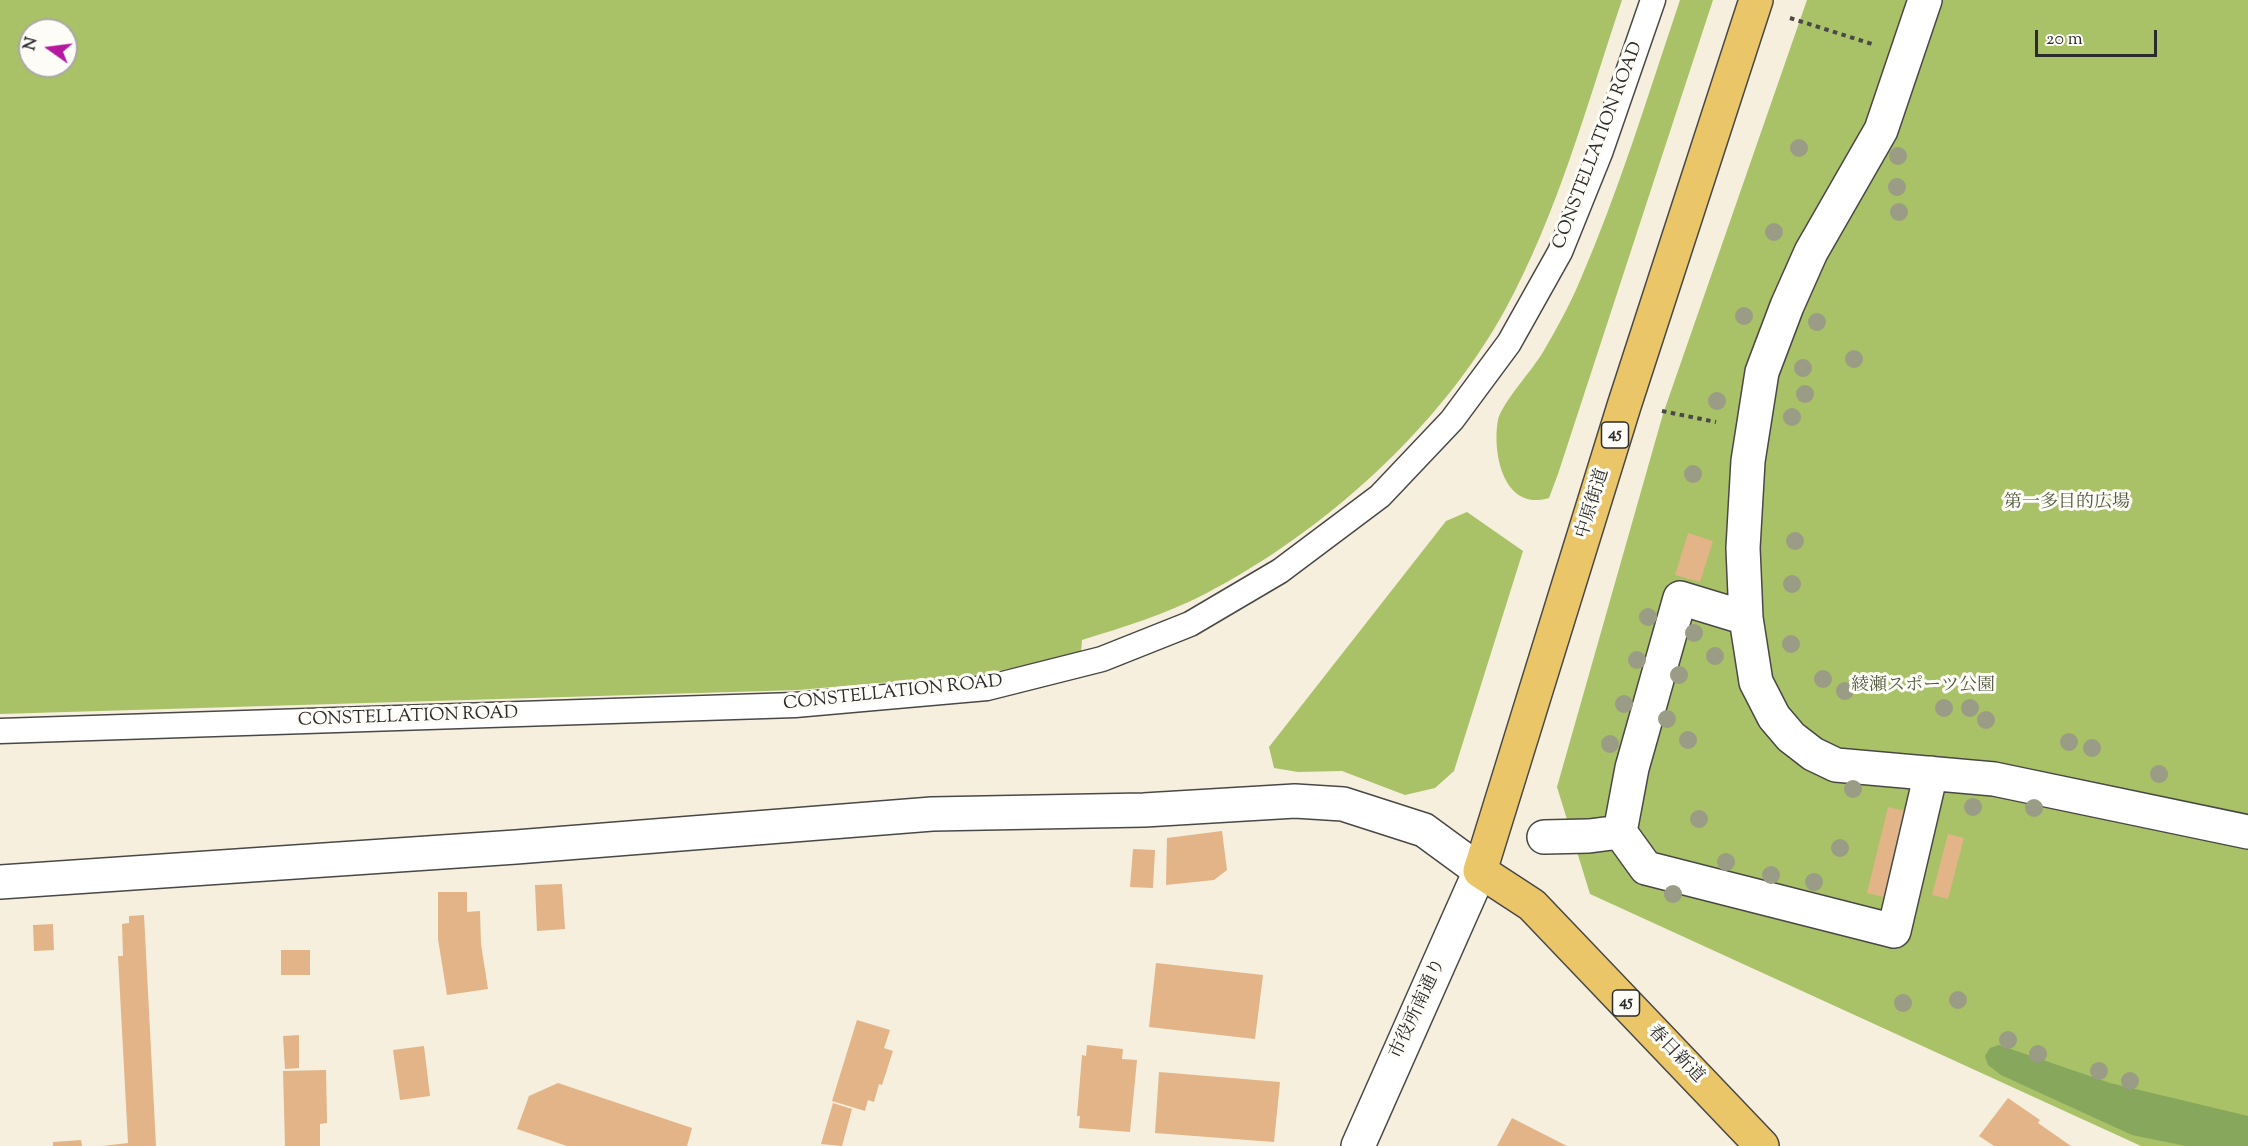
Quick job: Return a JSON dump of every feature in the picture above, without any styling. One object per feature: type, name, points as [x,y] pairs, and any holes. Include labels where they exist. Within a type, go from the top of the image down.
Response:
[{"type":"main road","name":"中原街道","points":[[1480,871],[1628,395],[1756,0]]},
{"type":"main road","name":"春日新道","points":[[1480,871],[1532,904],[1762,1146]]},
{"type":"street","points":[[1925,0],[1881,130],[1810,252],[1762,372],[1752,430],[1743,548],[1746,618],[1756,682],[1774,717],[1791,737],[1813,753],[1836,765],[1994,779],[2248,832]]},
{"type":"street","points":[[1746,618],[1680,598],[1632,768],[1620,832],[1646,868],[1893,931],[1931,773]]},
{"type":"street","points":[[0,882],[516,847],[932,814],[1144,810],[1295,801],[1343,804],[1424,830],[1480,871]]},
{"type":"street","points":[[1544,837],[1590,836],[1620,832]]},
{"type":"street","name":"市役所南通り","points":[[1358,1146],[1480,871]]},
{"type":"lane","name":"CONSTELLATION ROAD","points":[[0,731],[795,705],[976,689],[1102,659],[1190,624],[1280,571],[1380,496],[1452,420],[1509,343],[1560,252],[1600,153],[1653,0]]},
{"type":"path","points":[[1787,17],[1908,55]]},
{"type":"path","points":[[1655,409],[1752,430]]},
{"type":"green space","points":[[0,0],[1622,0],[1556,197],[1524,273],[1505,310],[1478,354],[1413,435],[1335,508],[1293,540],[1205,594],[1145,620],[1082,640],[1081,653],[984,674],[798,690],[0,714]]},
{"type":"green space","points":[[1680,0],[1713,0],[1558,474],[1549,498],[1533,500],[1521,496],[1511,488],[1504,476],[1497,448],[1500,413],[1543,352],[1579,283],[1620,178]]},
{"type":"green space","name":"綾瀬スポーツ公園","points":[[1807,0],[2248,0],[2248,1146],[2141,1146],[1590,894],[1557,787],[1663,414]]},
{"type":"green space","points":[[1467,512],[1523,551],[1454,771],[1435,788],[1405,795],[1342,771],[1298,772],[1274,768],[1269,747],[1446,521]]},
{"type":"green space","points":[[1999,1045],[2110,1083],[2248,1116],[2248,1146],[2186,1146],[2132,1135],[2001,1075],[1988,1065],[1985,1056],[1990,1048]]},
{"type":"building","points":[[1688,533],[1713,541],[1700,582],[1675,575]]},
{"type":"building","points":[[1888,807],[1914,813],[1892,899],[1867,893]]},
{"type":"building","points":[[1222,831],[1227,870],[1214,880],[1166,885],[1167,838]]},
{"type":"building","points":[[1948,834],[1964,838],[1948,899],[1932,895]]},
{"type":"building","points":[[1133,849],[1155,850],[1153,888],[1130,887]]},
{"type":"building","points":[[562,884],[565,929],[537,931],[535,885]]},
{"type":"building","points":[[438,892],[467,892],[467,912],[480,911],[481,944],[488,989],[447,995],[438,939]]},
{"type":"building","points":[[144,915],[156,1146],[102,1146],[128,1143],[118,956],[123,956],[122,924],[129,923],[129,916]]},
{"type":"building","points":[[53,924],[54,950],[34,951],[33,925]]},
{"type":"building","points":[[281,950],[310,950],[310,975],[281,975]]},
{"type":"building","points":[[1156,963],[1263,975],[1255,1039],[1149,1027]]},
{"type":"building","points":[[857,1020],[890,1030],[884,1048],[893,1051],[882,1085],[879,1084],[874,1102],[868,1100],[865,1111],[832,1101]]},
{"type":"building","points":[[299,1035],[299,1068],[285,1069],[283,1036]]},
{"type":"building","points":[[1087,1045],[1123,1049],[1122,1059],[1137,1060],[1130,1132],[1079,1128],[1080,1116],[1077,1116],[1082,1055],[1086,1056]]},
{"type":"building","points":[[424,1046],[430,1096],[400,1100],[393,1050]]},
{"type":"building","points":[[326,1070],[327,1123],[320,1124],[320,1146],[285,1146],[283,1071]]},
{"type":"building","points":[[1159,1072],[1280,1082],[1274,1142],[1155,1133]]},
{"type":"building","points":[[558,1083],[692,1128],[687,1146],[567,1146],[517,1129],[529,1096]]},
{"type":"building","points":[[2008,1098],[2040,1120],[2038,1123],[2071,1146],[1994,1146],[1979,1136]]},
{"type":"building","points":[[833,1103],[852,1109],[842,1146],[821,1144]]},
{"type":"building","points":[[1512,1118],[1567,1146],[1497,1146]]},
{"type":"building","points":[[81,1140],[82,1146],[53,1146],[53,1142]]},
{"type":"park label","name":"第一多目的広場","points":[[2067,504]]}]
